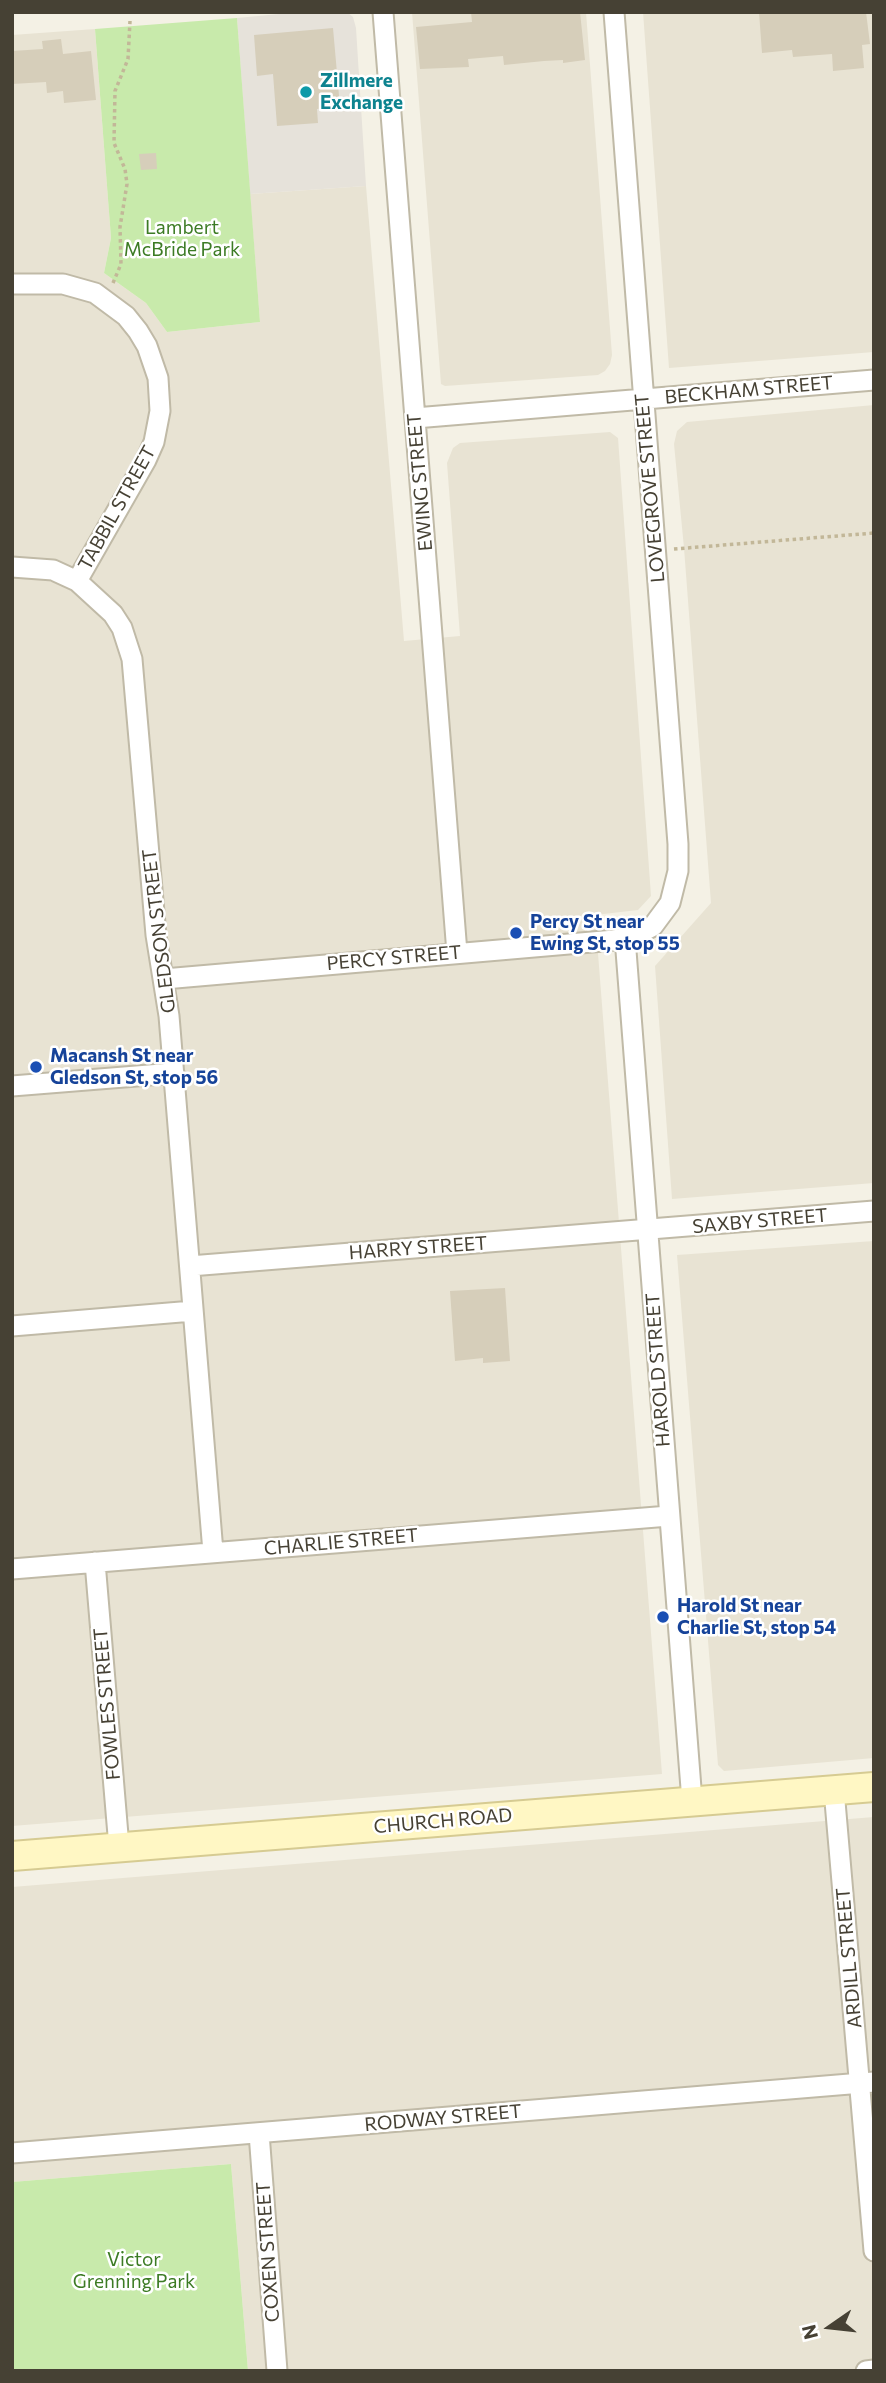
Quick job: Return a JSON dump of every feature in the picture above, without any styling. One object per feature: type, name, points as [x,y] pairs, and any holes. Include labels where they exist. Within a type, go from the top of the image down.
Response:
[{"type":"street","name":"EWING STREET","points":[[383,12],[457,953]]},
{"type":"street","name":"LOVEGROVE STREET","points":[[614,12],[678,871],[670,903],[660,919],[646,930],[625,938]]},
{"type":"street","name":"TABBIL STREET","points":[[12,284],[63,284],[95,293],[126,316],[148,346],[158,378],[160,411],[154,442],[77,580]]},
{"type":"street","name":"BECKHAM STREET","points":[[415,418],[874,380]]},
{"type":"street","points":[[12,567],[53,570],[77,580]]},
{"type":"street","name":"GLEDSON STREET","points":[[77,580],[113,614],[122,628],[132,659],[156,935],[164,979],[174,1073],[213,1552]]},
{"type":"street","name":"PERCY STREET","points":[[164,979],[625,938]]},
{"type":"street","name":"HAROLD STREET","points":[[625,938],[692,1801]]},
{"type":"street","points":[[12,1086],[174,1073]]},
{"type":"street","name":"SAXBY STREET","points":[[647,1230],[874,1211]]},
{"type":"street","name":"HARRY STREET","points":[[190,1266],[647,1230]]},
{"type":"street","points":[[12,1326],[193,1311]]},
{"type":"street","name":"CHARLIE STREET","points":[[12,1569],[669,1516]]},
{"type":"street","name":"FOWLES STREET","points":[[95,1562],[119,1847]]},
{"type":"street","name":"CHURCH ROAD","points":[[12,1856],[874,1787]]},
{"type":"street","name":"ARDILL STREET","points":[[834,1790],[867,2083],[874,2251]]},
{"type":"street","name":"RODWAY STREET","points":[[12,2153],[867,2083]]},
{"type":"street","name":"COXEN STREET","points":[[259,2133],[277,2371]]},
{"type":"street","points":[[866,2371],[874,2370]]},
{"type":"path","points":[[104,299],[121,264],[120,227],[127,177],[114,144],[115,91],[128,59],[130,21]]},
{"type":"path","points":[[672,549],[874,533]]},
{"type":"shaded area","points":[[300,12],[347,12],[353,17],[356,28],[366,186],[250,194],[237,18]]},
{"type":"shaded area","points":[[412,12],[586,12],[612,355],[610,364],[598,375],[445,386],[441,384]]},
{"type":"shaded area","points":[[643,12],[873,12],[874,352],[669,368]]},
{"type":"shaded area","points":[[95,29],[111,238],[104,273],[146,303],[167,332],[260,322],[250,194],[366,186],[404,641],[460,636],[447,463],[453,448],[460,443],[610,432],[618,438],[651,896],[638,910],[595,915],[662,1774],[12,1826],[12,35]]},
{"type":"shaded area","points":[[874,405],[874,1183],[672,1199],[655,966],[711,903],[674,444],[677,431],[687,422]]},
{"type":"shaded area","points":[[874,1241],[874,1758],[724,1771],[718,1765],[677,1255]]},
{"type":"shaded area","points":[[874,1817],[874,2371],[248,2371],[231,2164],[12,2182],[12,1887]]},
{"type":"green space","name":"Lambert McBride Park","points":[[237,18],[260,322],[167,332],[146,303],[104,273],[111,238],[95,29]]},
{"type":"green space","name":"Victor Grenning Park","points":[[231,2164],[248,2371],[14,2371],[12,2182]]},
{"type":"building","points":[[471,12],[580,12],[585,60],[504,65],[503,56],[468,59],[469,67],[420,69],[416,27],[472,22]]},
{"type":"building","points":[[759,12],[866,12],[870,44],[862,45],[864,68],[833,71],[832,54],[793,57],[792,50],[762,53]]},
{"type":"building","name":"Zillmere Exchange","points":[[333,28],[340,107],[317,109],[318,123],[277,126],[273,74],[257,76],[254,35]]},
{"type":"building","points":[[61,39],[63,54],[91,51],[96,100],[64,103],[63,91],[47,93],[46,82],[12,84],[12,51],[43,49],[42,41]]},
{"type":"building","points":[[156,153],[157,169],[141,170],[139,154]]},
{"type":"building","points":[[505,1288],[510,1361],[483,1363],[483,1358],[455,1361],[450,1291]]},
{"type":"place","name":"Zillmere Exchange","points":[[306,92]]},
{"type":"place","name":"Percy St near Ewing St, stop 55","points":[[516,933]]},
{"type":"place","name":"Macansh St near Gledson St, stop 56","points":[[36,1067]]},
{"type":"place","name":"Harold St near Charlie St, stop 54","points":[[663,1617]]}]
